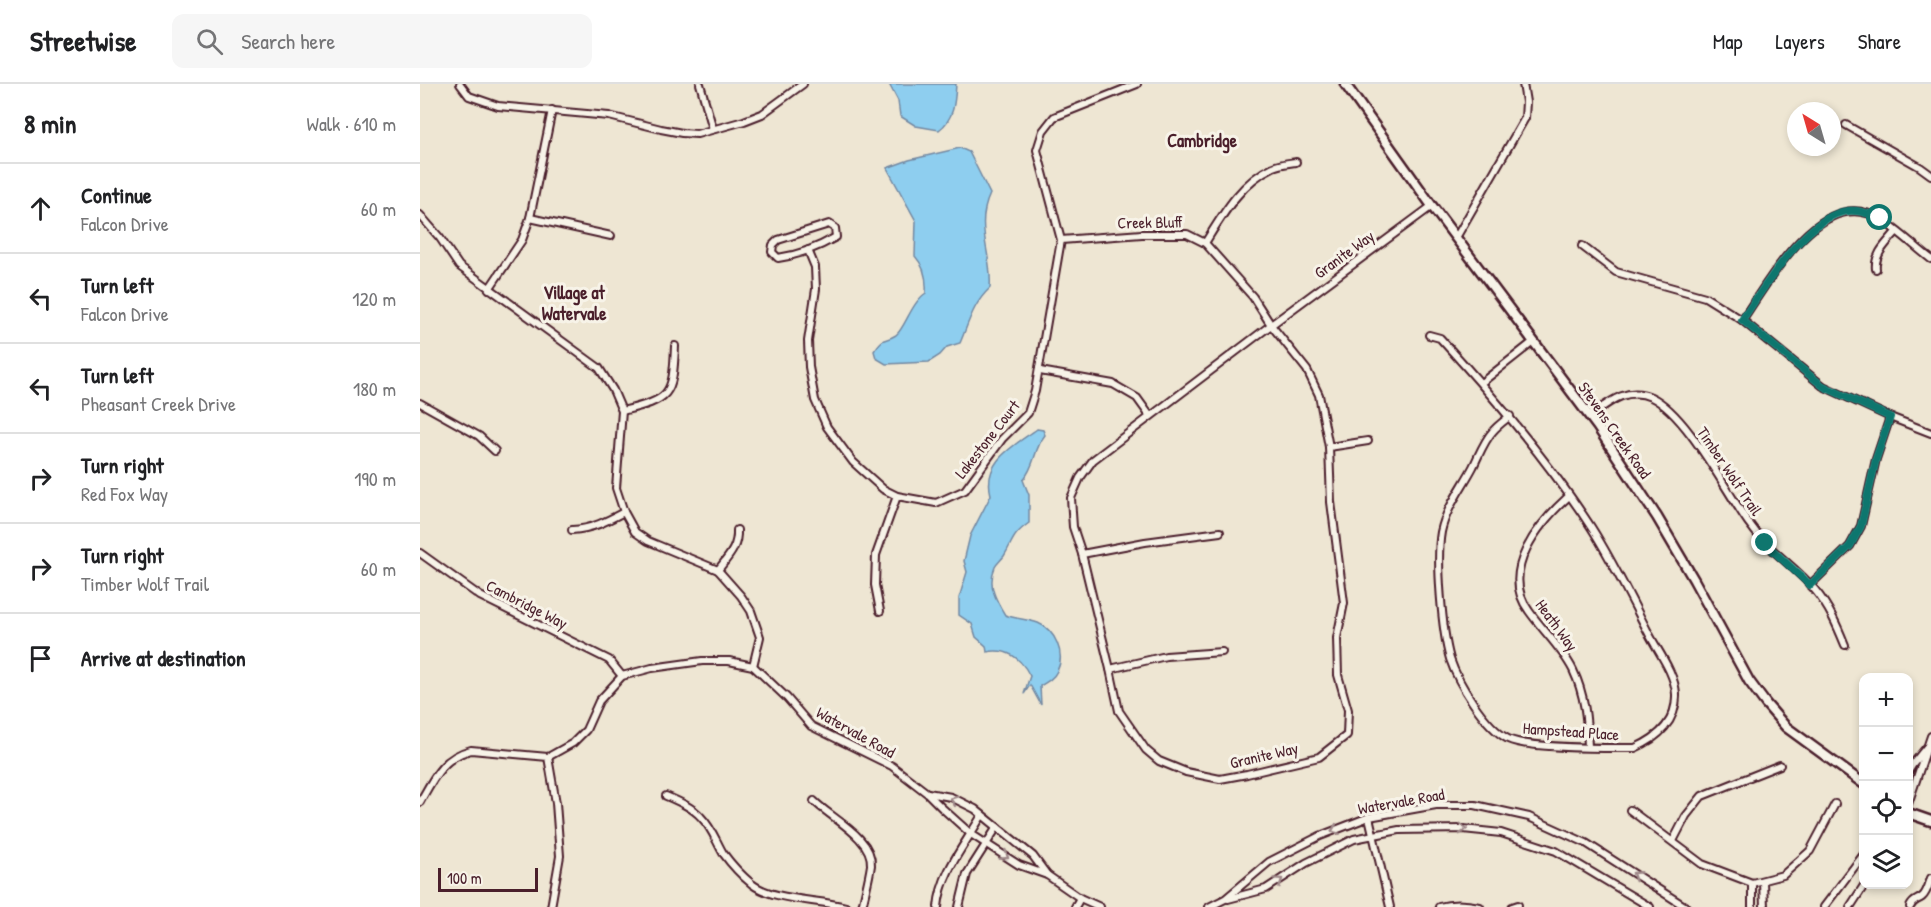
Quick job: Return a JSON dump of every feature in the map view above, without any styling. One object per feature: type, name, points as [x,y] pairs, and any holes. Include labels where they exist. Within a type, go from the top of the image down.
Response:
[{"type":"street","points":[[460,84],[469,96],[498,106],[609,116],[682,133],[697,134],[762,114],[803,84]]},
{"type":"street","points":[[700,84],[712,129]]},
{"type":"street","name":"Lakestone Court","points":[[808,250],[815,267],[816,289],[808,340],[809,367],[815,400],[827,427],[853,462],[883,489],[897,496],[936,502],[965,490],[1002,439],[1028,413],[1040,370],[1061,240],[1037,150],[1043,131],[1054,117],[1137,84]]},
{"type":"street","name":"Stevens Creek Road","points":[[1345,84],[1432,206],[1457,236],[1533,342],[1590,416],[1657,517],[1749,681],[1786,727],[1859,781]]},
{"type":"street","points":[[1457,236],[1525,118],[1526,102],[1522,84]]},
{"type":"street","points":[[489,289],[522,240],[530,218],[552,110]]},
{"type":"street","points":[[1846,125],[1920,167],[1931,176]]},
{"type":"street","points":[[1271,325],[1253,297],[1205,243],[1229,205],[1258,176],[1275,166],[1296,162]]},
{"type":"street","name":"Granite Way","points":[[1271,325],[1307,370],[1319,395],[1329,447],[1331,502],[1344,603],[1337,638],[1338,675],[1348,710],[1347,735],[1318,757],[1220,779],[1186,772],[1159,761],[1135,737],[1119,711],[1082,554],[1073,527],[1071,498],[1080,478],[1093,460],[1271,325],[1432,206]]},
{"type":"street","points":[[1742,320],[1782,262],[1803,237],[1830,217],[1846,211],[1861,211],[1880,218],[1931,259]]},
{"type":"street","points":[[420,215],[440,238],[459,266],[599,368],[613,390],[622,411],[616,488],[624,512],[635,532],[648,541],[717,570],[741,596],[751,611],[760,637],[753,666],[729,661],[702,661],[652,668],[622,676],[599,701],[586,730],[573,744],[548,757],[471,750],[460,753],[447,760],[420,802]]},
{"type":"street","points":[[530,218],[611,236]]},
{"type":"street","points":[[829,224],[835,228],[836,237],[808,250],[778,258],[772,252],[773,245],[778,240],[829,224]]},
{"type":"street","points":[[1876,270],[1875,262],[1880,252],[1896,232]]},
{"type":"street","name":"Creek Bluff","points":[[1061,240],[1142,234],[1187,234],[1205,243]]},
{"type":"street","points":[[1582,246],[1616,272],[1705,297],[1742,320],[1823,386],[1931,433]]},
{"type":"street","name":"Hampstead Place","points":[[1429,335],[1440,338],[1481,383],[1510,417],[1569,496],[1591,528],[1636,608],[1672,679],[1676,692],[1671,720],[1660,734],[1635,748],[1527,743],[1509,739],[1483,715],[1458,678],[1446,644],[1439,550],[1442,530],[1448,511],[1488,438],[1499,425],[1510,417]]},
{"type":"street","points":[[1481,383],[1533,342]]},
{"type":"street","points":[[622,411],[660,400],[669,390],[673,381],[675,346]]},
{"type":"street","points":[[1040,370],[1113,384],[1137,398],[1150,416]]},
{"type":"street","name":"Timber Wolf Trail","points":[[1590,416],[1612,400],[1625,394],[1650,397],[1670,409],[1698,445],[1748,522],[1765,543],[1810,585],[1832,612],[1845,645]]},
{"type":"street","points":[[420,403],[479,436],[495,451]]},
{"type":"street","points":[[1810,585],[1850,546],[1861,526],[1876,459],[1890,417]]},
{"type":"street","points":[[1329,447],[1368,441]]},
{"type":"street","points":[[880,611],[875,585],[876,555],[897,496]]},
{"type":"street","name":"Heath Way","points":[[1569,496],[1549,514],[1530,540],[1518,579],[1520,594],[1528,610],[1573,670],[1586,708],[1588,747]]},
{"type":"street","points":[[572,530],[584,530],[599,525],[624,512]]},
{"type":"street","points":[[717,570],[734,550],[738,540],[737,530]]},
{"type":"street","points":[[1082,554],[1145,542],[1220,532]]},
{"type":"street","name":"Cambridge Way","points":[[420,554],[480,596],[609,660],[622,676]]},
{"type":"street","points":[[1110,669],[1166,656],[1222,652]]},
{"type":"street","name":"Watervale Road","points":[[753,666],[787,698],[811,726],[892,766],[927,793],[971,834],[1019,865],[1047,875],[1080,898],[1101,907]]},
{"type":"street","points":[[1913,791],[1930,745],[1931,736]]},
{"type":"street","points":[[1913,764],[1930,745]]},
{"type":"street","points":[[548,757],[556,803],[560,856],[551,907]]},
{"type":"street","points":[[1673,841],[1686,816],[1702,796],[1780,765]]},
{"type":"street","points":[[1913,778],[1917,781]]},
{"type":"street","name":"Watervale Road","points":[[927,793],[951,797],[975,809],[1033,856],[1047,875]]},
{"type":"street","points":[[666,796],[681,802],[701,816],[713,832],[722,851],[738,871],[754,885],[774,894],[846,907]]},
{"type":"street","points":[[814,801],[862,839],[869,853],[871,863],[862,907]]},
{"type":"street","points":[[1630,810],[1702,864],[1752,883],[1783,875],[1810,851],[1835,804]]},
{"type":"street","name":"Watervale Road","points":[[1209,907],[1225,899],[1269,862],[1320,836],[1369,817],[1436,805],[1475,805],[1529,817],[1586,843],[1686,907]]},
{"type":"street","points":[[938,907],[939,894],[945,875],[982,815]]},
{"type":"street","points":[[1913,815],[1931,821]]},
{"type":"street","points":[[1369,817],[1390,907]]},
{"type":"street","points":[[958,907],[967,874],[997,827]]},
{"type":"street","name":"Watervale Road","points":[[1225,899],[1266,890],[1306,863],[1354,839],[1399,830],[1436,828],[1501,833],[1556,851],[1650,907]]},
{"type":"street","points":[[1824,907],[1859,859]]},
{"type":"street","points":[[1910,907],[1926,892],[1931,878]]},
{"type":"street","points":[[1763,881],[1764,907]]},
{"type":"street","points":[[1752,883],[1752,907]]},
{"type":"street","points":[[1850,907],[1862,889]]},
{"type":"street","points":[[1075,907],[1080,898]]},
{"type":"street","points":[[1438,907],[1458,904],[1480,907]]},
{"type":"water","points":[[889,84],[956,84],[954,104],[948,121],[939,130],[916,126],[900,116],[898,101]]},
{"type":"water","points":[[960,148],[969,152],[990,194],[984,218],[984,230],[990,288],[975,307],[960,343],[947,347],[929,362],[886,364],[876,358],[874,351],[882,341],[899,332],[916,303],[926,293],[926,278],[915,256],[916,221],[887,168],[909,160]]},
{"type":"water","points":[[1037,429],[1043,430],[1045,435],[1023,480],[1029,495],[1029,523],[1019,531],[995,567],[992,586],[1005,615],[1044,626],[1057,643],[1059,664],[1054,676],[1040,686],[1041,705],[1030,685],[1024,694],[1030,676],[1018,659],[1007,653],[987,652],[986,646],[976,637],[972,624],[959,615],[959,598],[967,572],[964,561],[970,536],[991,495],[989,483],[991,473],[1010,448]]},
{"type":"district","name":"Cambridge","points":[[1202,141]]},
{"type":"district","name":"Village at Watervale","points":[[574,303]]},
{"type":"route","points":[[1765,543],[1810,585],[1850,546],[1861,526],[1876,459],[1890,417],[1823,386],[1742,320],[1782,262],[1803,237],[1821,222],[1846,211],[1861,211],[1880,218]]}]
